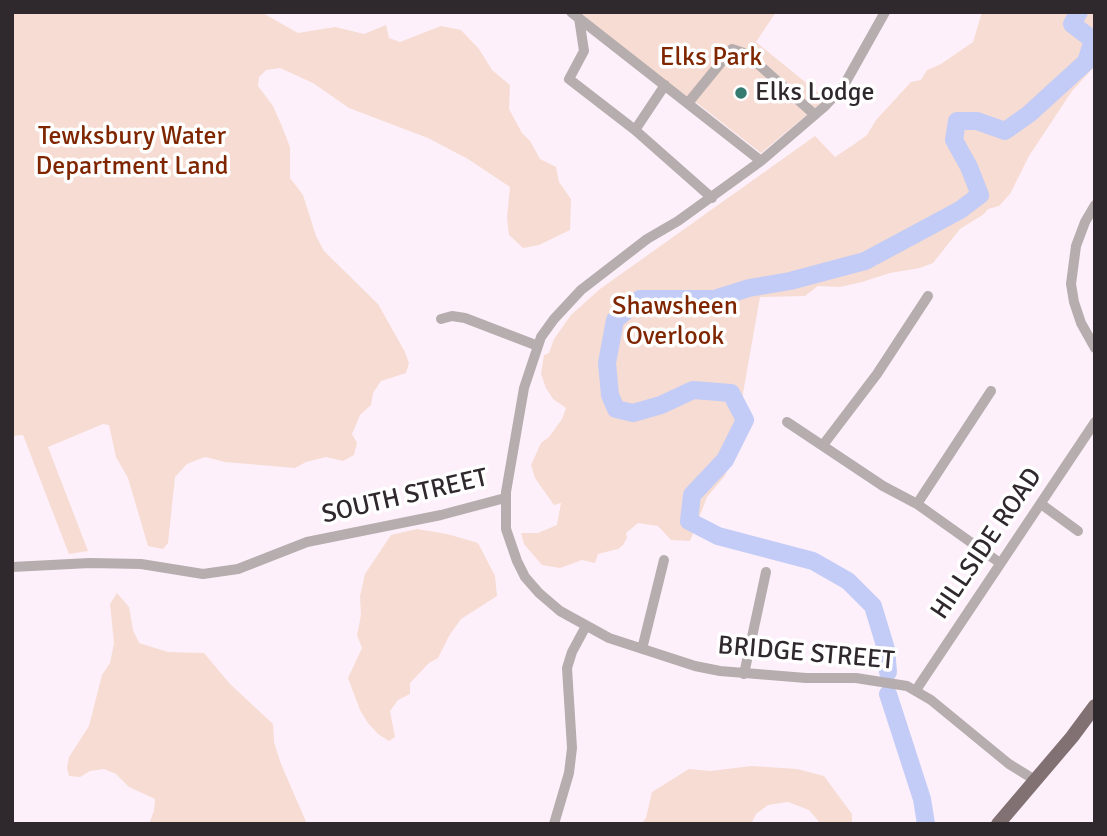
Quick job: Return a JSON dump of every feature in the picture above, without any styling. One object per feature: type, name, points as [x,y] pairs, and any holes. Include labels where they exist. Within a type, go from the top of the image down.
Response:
[{"type":"main road","points":[[998,824],[1090,722],[1095,706]]},
{"type":"street","name":"SOUTH STREET","points":[[12,567],[90,563],[141,564],[203,573],[238,569],[307,542],[441,515],[505,498],[524,388],[538,346],[554,319],[581,290],[647,239],[712,198],[815,115],[844,87],[886,12]]},
{"type":"street","points":[[575,15],[761,161]]},
{"type":"street","points":[[575,15],[584,51],[569,79],[635,130],[712,198]]},
{"type":"street","points":[[688,103],[732,49],[747,54],[815,115]]},
{"type":"street","points":[[635,130],[665,85]]},
{"type":"street","points":[[1095,205],[1076,246],[1071,284],[1081,323],[1095,348]]},
{"type":"street","points":[[823,445],[904,335],[928,296]]},
{"type":"street","points":[[441,319],[452,316],[465,318],[538,346]]},
{"type":"street","points":[[916,505],[991,391]]},
{"type":"street","points":[[787,422],[1000,563]]},
{"type":"street","name":"HILLSIDE ROAD","points":[[916,690],[1095,422]]},
{"type":"street","name":"BRIDGE STREET","points":[[505,498],[506,529],[525,577],[560,611],[586,626],[609,638],[695,666],[744,674],[856,678],[891,682],[916,690],[945,710],[1009,764],[1035,780]]},
{"type":"street","points":[[1041,504],[1078,531]]},
{"type":"street","points":[[642,649],[664,561]]},
{"type":"street","points":[[744,674],[766,572]]},
{"type":"street","points":[[554,824],[569,773],[572,748],[567,668],[586,626]]},
{"type":"green space","name":"Tewksbury Water Department Land","points":[[12,12],[261,12],[298,33],[335,27],[364,34],[386,25],[389,38],[400,42],[441,26],[461,30],[479,49],[492,70],[510,85],[509,109],[522,133],[540,159],[556,167],[559,182],[571,199],[570,230],[539,245],[523,248],[509,235],[507,217],[510,187],[468,159],[428,138],[349,108],[313,83],[280,68],[266,70],[259,77],[258,86],[273,106],[290,147],[290,178],[303,195],[316,236],[324,251],[378,304],[405,352],[409,363],[406,373],[381,381],[373,393],[371,405],[360,415],[352,434],[357,443],[354,455],[343,461],[326,457],[295,468],[225,462],[205,457],[187,464],[175,477],[168,543],[163,549],[148,546],[128,478],[116,457],[109,425],[103,424],[48,447],[88,551],[69,554],[23,435],[12,436]]},
{"type":"green space","name":"Elks Park","points":[[575,12],[776,12],[756,42],[826,99],[761,153],[697,103],[693,107]]},
{"type":"green space","name":"Shawsheen Overlook","points":[[982,12],[1095,12],[1095,66],[1072,91],[1029,156],[1010,194],[999,206],[988,209],[960,229],[933,263],[840,287],[818,286],[805,296],[760,297],[742,399],[745,436],[724,477],[707,497],[690,541],[671,540],[658,526],[638,523],[626,533],[627,538],[623,545],[598,554],[595,563],[582,560],[560,568],[542,565],[524,544],[521,533],[538,533],[557,525],[561,503],[554,505],[535,478],[531,465],[541,443],[562,419],[566,408],[553,399],[541,374],[544,355],[549,353],[554,339],[571,315],[600,289],[815,136],[835,157],[867,135],[876,120],[911,82],[921,80],[927,70],[941,64],[973,42]]},
{"type":"green space","points":[[417,529],[478,543],[495,576],[497,596],[461,619],[438,658],[429,663],[410,683],[410,694],[398,700],[390,711],[395,737],[389,741],[368,723],[348,678],[362,648],[357,635],[365,574],[391,535]]},
{"type":"green space","points":[[117,593],[129,607],[133,630],[139,643],[168,652],[204,653],[230,684],[273,724],[274,742],[281,764],[307,824],[149,824],[155,799],[129,787],[116,774],[104,769],[90,771],[80,777],[69,776],[69,757],[89,726],[102,675],[110,663],[114,643],[110,604]]},
{"type":"green space","points":[[752,766],[797,769],[824,776],[852,814],[852,824],[821,824],[809,810],[788,802],[768,805],[756,814],[751,824],[641,824],[646,818],[652,792],[689,769],[710,771]]},
{"type":"waterway","points":[[888,672],[886,649],[873,606],[848,581],[813,561],[718,536],[689,521],[692,495],[725,460],[745,420],[731,393],[693,390],[661,405],[633,413],[616,409],[610,395],[607,363],[615,320],[640,299],[714,299],[749,288],[790,281],[865,261],[960,210],[980,195],[954,140],[957,121],[977,121],[1005,131],[1029,114],[1086,62],[1093,40],[1072,24],[1079,12]]},
{"type":"waterway","points":[[888,694],[922,799],[926,824]]},
{"type":"place","name":"Elks Lodge","points":[[741,93]]}]
